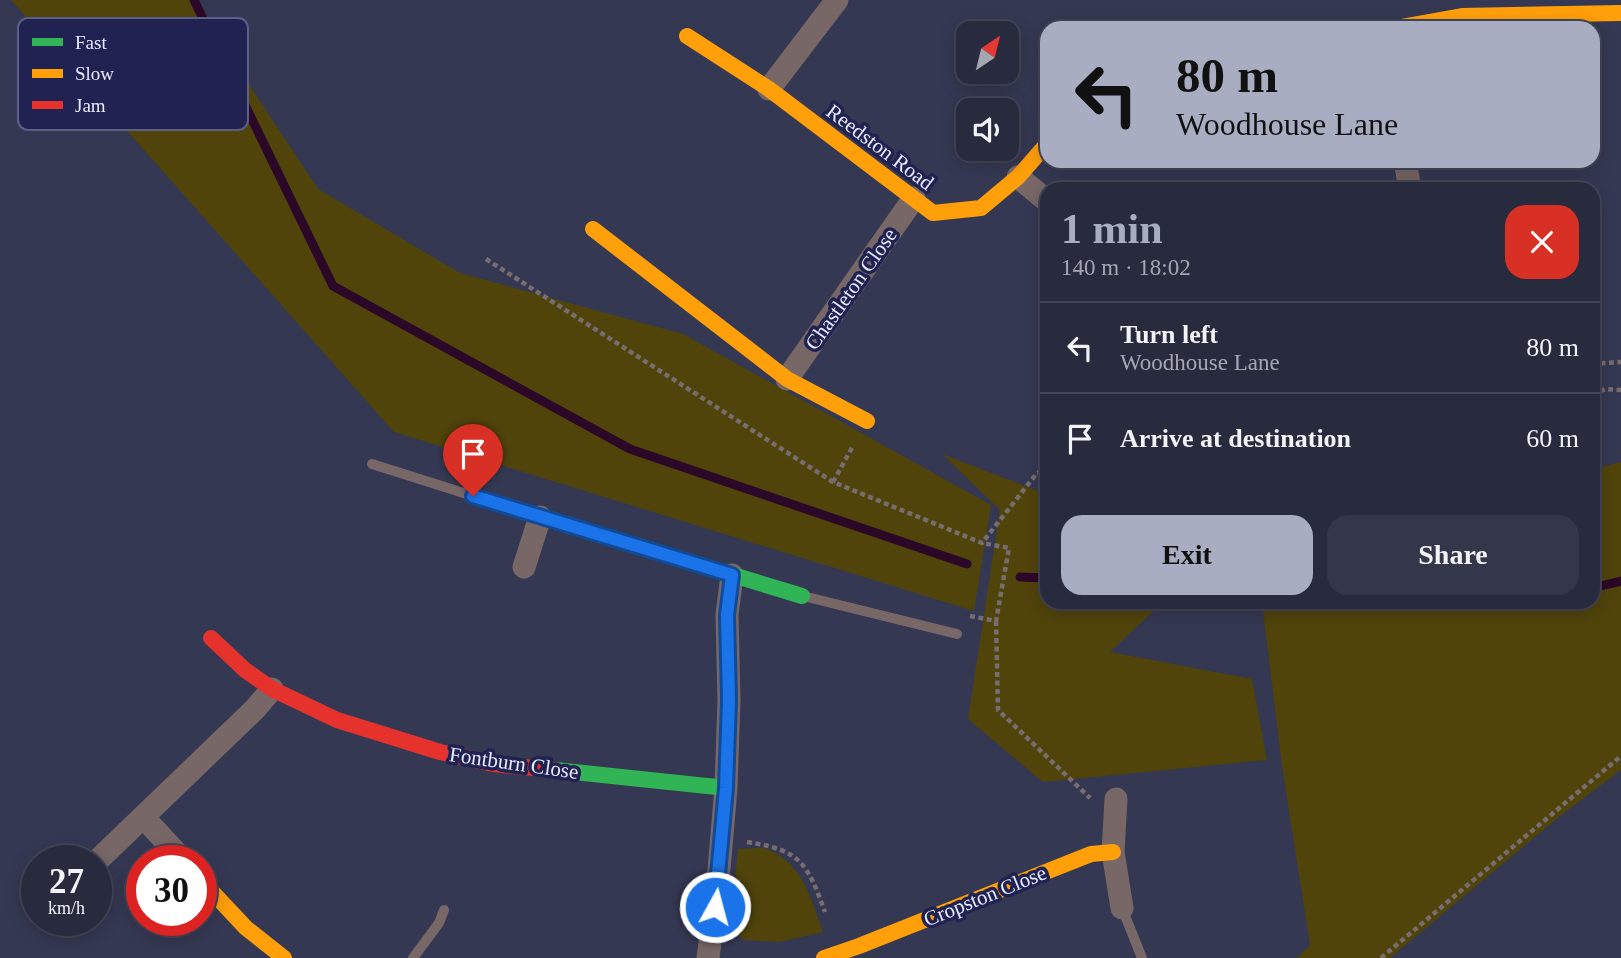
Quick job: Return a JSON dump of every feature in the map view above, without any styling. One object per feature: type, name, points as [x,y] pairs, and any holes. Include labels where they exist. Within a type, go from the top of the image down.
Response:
[{"type":"street","points":[[769,89],[837,0]]},
{"type":"street","points":[[1418,21],[1461,8],[1621,13]]},
{"type":"street","name":"Reedston Road","points":[[687,36],[769,89],[933,213],[981,208],[1018,177],[1040,152]]},
{"type":"street","points":[[1018,177],[1040,195]]},
{"type":"street","name":"Chastleton Close","points":[[787,379],[914,198]]},
{"type":"street","points":[[593,229],[787,379],[867,421]]},
{"type":"street","points":[[473,496],[802,596]]},
{"type":"street","points":[[524,567],[540,517]]},
{"type":"street","points":[[709,958],[726,788],[729,700],[727,615],[732,575]]},
{"type":"street","name":"Fontburn Close","points":[[211,638],[245,670],[272,690],[337,720],[440,752],[493,764],[726,788]]},
{"type":"street","points":[[112,847],[272,690]]},
{"type":"street","points":[[1104,800],[1122,908]]},
{"type":"street","points":[[144,818],[169,845]]},
{"type":"street","name":"Cropston Close","points":[[824,958],[862,952],[1091,853],[1113,852]]},
{"type":"street","points":[[217,897],[246,928],[284,958]]},
{"type":"lane","points":[[372,464],[473,496]]},
{"type":"lane","points":[[802,596],[957,634]]},
{"type":"lane","points":[[1122,908],[1142,958]]},
{"type":"lane","points":[[413,958],[439,923],[444,910]]},
{"type":"path","points":[[486,259],[832,482],[982,543],[1009,548],[996,621],[998,710],[1104,800]]},
{"type":"path","points":[[1600,363],[1621,362]]},
{"type":"path","points":[[1600,391],[1621,390]]},
{"type":"path","points":[[832,482],[867,421]]},
{"type":"path","points":[[982,543],[1040,470]]},
{"type":"path","points":[[970,616],[996,621]]},
{"type":"path","points":[[1381,958],[1621,756]]},
{"type":"path","points":[[740,841],[775,848],[794,857],[807,871],[825,912]]},
{"type":"shaded area","points":[[11,0],[193,0],[205,18],[27,18]]},
{"type":"shaded area","points":[[248,83],[318,189],[460,273],[683,334],[991,505],[974,611],[394,432],[126,130],[248,130]]},
{"type":"shaded area","points":[[942,454],[1040,492],[1040,609],[1156,609],[1110,652],[1252,679],[1267,760],[1043,782],[968,719],[1000,510]]},
{"type":"shaded area","points":[[1621,462],[1621,770],[1560,816],[1390,958],[1297,958],[1310,945],[1282,766],[1263,609],[1600,609],[1600,467]]},
{"type":"shaded area","points":[[738,849],[766,849],[789,863],[804,883],[823,932],[779,942],[744,940],[732,930]]},
{"type":"waterway","points":[[194,0],[203,18]]},
{"type":"waterway","points":[[248,111],[333,286],[630,449],[967,564]]},
{"type":"waterway","points":[[1020,577],[1040,578]]},
{"type":"waterway","points":[[1600,586],[1621,581]]},
{"type":"traffic: fast","points":[[473,496],[802,596]]},
{"type":"traffic: fast","points":[[555,770],[726,788]]},
{"type":"traffic: slow","points":[[1434,21],[1462,16],[1621,13]]},
{"type":"traffic: slow","points":[[687,36],[769,89],[933,213],[981,208],[1018,177],[1040,152]]},
{"type":"traffic: slow","points":[[593,229],[787,379],[867,421]]},
{"type":"traffic: slow","points":[[824,958],[1091,854],[1113,852]]},
{"type":"traffic: slow","points":[[217,897],[246,928],[284,958]]},
{"type":"traffic: jam","points":[[211,638],[245,670],[272,689],[337,720],[440,752],[493,764],[555,770]]},
{"type":"route","points":[[473,496],[732,575],[727,615],[729,700],[726,788],[715,907]]}]
